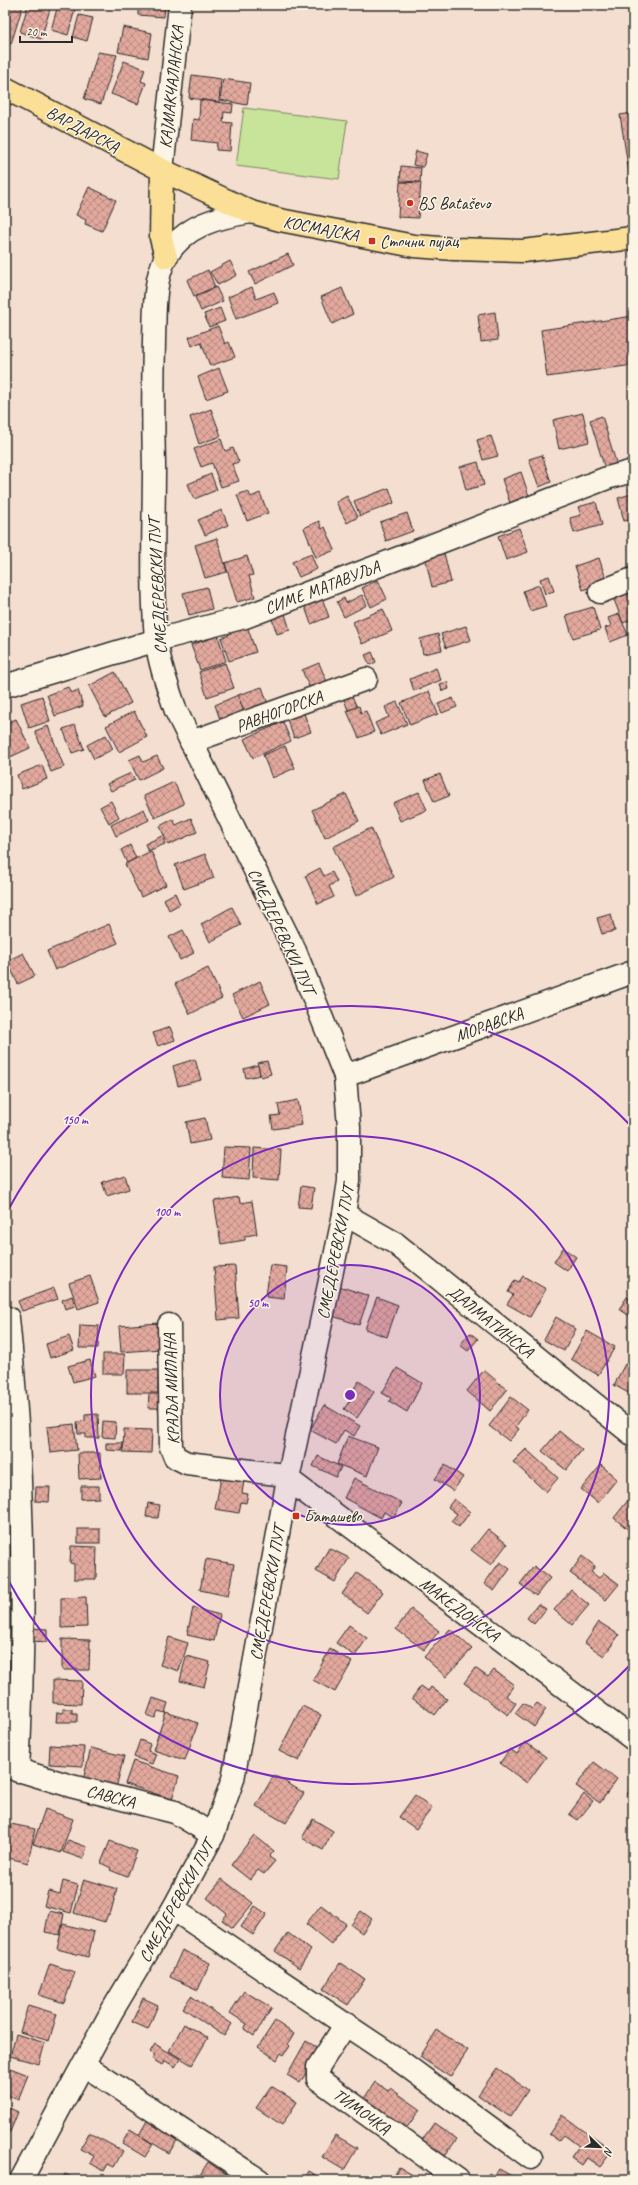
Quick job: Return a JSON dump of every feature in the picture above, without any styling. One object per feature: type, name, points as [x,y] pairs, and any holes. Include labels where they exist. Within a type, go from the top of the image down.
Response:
[{"type":"main road","name":"ВАРДАРСКА","points":[[5,88],[162,170]]},
{"type":"main road","name":"КОСМАЈСКА","points":[[162,170],[251,212],[349,234],[430,248],[523,251],[633,238]]},
{"type":"main road","points":[[162,170],[161,238],[166,257]]},
{"type":"street","name":"КАЈМАКЧАЛАНСКА","points":[[162,170],[180,5]]},
{"type":"street","name":"СМЕДЕРЕВСКИ ПУТ","points":[[21,2180],[112,2011],[172,1909],[213,1835],[233,1779],[288,1479],[344,1214],[349,1166],[349,1127],[345,1076],[295,951],[176,711],[164,675],[157,640],[153,581],[152,409],[155,301],[159,276],[166,257],[179,240],[200,225],[228,215],[251,212]]},
{"type":"street","name":"СИМЕ МАТАВУЉА","points":[[5,686],[157,640],[245,616],[607,478],[633,471]]},
{"type":"street","points":[[600,592],[633,579]]},
{"type":"street","name":"РАВНОГОРСКА","points":[[191,742],[366,679]]},
{"type":"street","name":"МОРАВСКА","points":[[345,1076],[633,972]]},
{"type":"street","name":"ДАЛМАТИНСКА","points":[[344,1214],[395,1243],[633,1435]]},
{"type":"street","points":[[8,1318],[14,1377],[20,1467],[22,1696],[12,1768]]},
{"type":"street","name":"КРАЉА МИЛАНА","points":[[169,1324],[171,1447],[175,1457],[186,1463],[277,1474],[288,1479]]},
{"type":"street","name":"МАКЕДОНСКА","points":[[288,1479],[633,1739]]},
{"type":"street","name":"САВСКА","points":[[12,1768],[70,1786],[175,1812],[213,1835]]},
{"type":"street","points":[[172,1909],[400,2061],[531,2158]]},
{"type":"street","name":"ТИМОЧКА","points":[[346,2024],[318,2067],[318,2079],[458,2180]]},
{"type":"street","points":[[84,2064],[259,2180]]},
{"type":"green space","points":[[244,108],[347,121],[339,179],[236,166]]},
{"type":"building","points":[[5,5],[23,5],[11,44],[5,42]]},
{"type":"building","points":[[28,5],[50,9],[41,39],[20,32]]},
{"type":"building","points":[[58,5],[76,5],[68,35],[51,30]]},
{"type":"building","points":[[138,5],[165,5],[164,17],[138,15]]},
{"type":"building","points":[[79,15],[93,18],[87,41],[73,37]]},
{"type":"building","points":[[123,27],[152,33],[148,58],[118,52]]},
{"type":"building","points":[[98,52],[117,55],[101,104],[84,99]]},
{"type":"building","points":[[124,61],[145,69],[141,81],[146,83],[138,104],[111,94]]},
{"type":"building","points":[[192,75],[221,79],[219,102],[189,98]]},
{"type":"building","points":[[223,79],[250,83],[247,105],[220,100]]},
{"type":"building","points":[[200,100],[233,104],[232,113],[224,112],[223,122],[232,123],[230,151],[216,150],[217,143],[191,140],[193,119],[199,120]]},
{"type":"building","points":[[633,113],[633,192],[632,192],[620,115]]},
{"type":"building","points":[[416,151],[427,154],[423,167],[413,165]]},
{"type":"building","points":[[401,166],[421,168],[420,182],[400,181]]},
{"type":"building","points":[[400,182],[421,183],[418,218],[398,217]]},
{"type":"building","points":[[89,187],[116,200],[102,231],[85,224],[86,220],[76,215]]},
{"type":"building","points":[[288,254],[293,265],[255,284],[249,272]]},
{"type":"building","points":[[230,261],[237,275],[218,285],[210,272]]},
{"type":"building","points":[[208,270],[215,287],[194,296],[187,280]]},
{"type":"building","points":[[216,287],[223,301],[201,311],[195,297]]},
{"type":"building","points":[[252,287],[256,299],[274,292],[278,303],[236,319],[228,297]]},
{"type":"building","points":[[342,288],[353,314],[332,324],[321,297]]},
{"type":"building","points":[[220,308],[225,321],[209,327],[204,314]]},
{"type":"building","points":[[495,312],[498,340],[481,342],[478,315]]},
{"type":"building","points":[[633,316],[633,365],[547,377],[541,330]]},
{"type":"building","points":[[218,326],[225,344],[229,342],[235,357],[210,366],[201,342],[192,346],[189,337]]},
{"type":"building","points":[[219,368],[228,391],[206,399],[198,377]]},
{"type":"building","points":[[211,409],[221,436],[199,444],[190,417]]},
{"type":"building","points":[[583,413],[589,442],[559,449],[553,420]]},
{"type":"building","points":[[602,416],[618,469],[606,472],[590,420]]},
{"type":"building","points":[[491,436],[498,456],[483,460],[477,440]]},
{"type":"building","points":[[221,439],[225,451],[233,448],[239,462],[232,464],[239,481],[221,487],[212,463],[201,467],[194,449]]},
{"type":"building","points":[[542,455],[551,482],[539,487],[529,459]]},
{"type":"building","points":[[478,462],[484,485],[466,490],[460,467]]},
{"type":"building","points":[[521,472],[529,496],[510,503],[502,479]]},
{"type":"building","points":[[211,474],[217,490],[194,499],[188,484]]},
{"type":"building","points":[[389,488],[394,503],[360,516],[354,501]]},
{"type":"building","points":[[633,488],[633,519],[624,521],[618,498],[631,494],[629,489]]},
{"type":"building","points":[[248,491],[251,497],[260,493],[268,513],[247,521],[237,495]]},
{"type":"building","points":[[347,496],[358,517],[347,523],[336,502]]},
{"type":"building","points":[[596,502],[602,525],[574,533],[570,518],[581,515],[578,507]]},
{"type":"building","points":[[222,510],[228,525],[205,535],[198,520]]},
{"type":"building","points":[[407,513],[413,531],[386,541],[380,522]]},
{"type":"building","points":[[319,521],[322,529],[325,527],[335,550],[316,558],[304,528]]},
{"type":"building","points":[[519,528],[528,552],[506,560],[498,536]]},
{"type":"building","points":[[217,538],[227,572],[205,578],[195,545]]},
{"type":"building","points":[[444,553],[451,582],[432,587],[425,557]]},
{"type":"building","points":[[311,554],[317,569],[299,577],[292,562]]},
{"type":"building","points":[[247,556],[253,575],[249,576],[255,597],[237,602],[225,563]]},
{"type":"building","points":[[599,558],[607,582],[583,590],[575,566]]},
{"type":"building","points":[[549,576],[554,591],[545,594],[540,579]]},
{"type":"building","points":[[378,580],[387,599],[371,607],[362,588]]},
{"type":"building","points":[[539,585],[546,606],[530,611],[523,591]]},
{"type":"building","points":[[207,587],[212,609],[189,615],[183,593]]},
{"type":"building","points":[[633,589],[633,619],[623,623],[613,597]]},
{"type":"building","points":[[362,595],[367,605],[344,617],[337,602],[344,598],[346,603]]},
{"type":"building","points":[[322,598],[329,617],[311,624],[304,604]]},
{"type":"building","points":[[593,607],[600,630],[573,638],[566,615]]},
{"type":"building","points":[[383,609],[392,631],[362,644],[353,622]]},
{"type":"building","points":[[285,614],[290,630],[277,634],[272,619]]},
{"type":"building","points":[[619,614],[628,635],[610,642],[605,628],[611,626],[608,618]]},
{"type":"building","points":[[247,626],[256,652],[229,661],[221,638],[229,635],[228,632]]},
{"type":"building","points":[[466,626],[471,640],[446,648],[441,634]]},
{"type":"building","points":[[438,634],[442,650],[423,654],[420,639]]},
{"type":"building","points":[[218,636],[226,661],[200,670],[191,645]]},
{"type":"building","points":[[372,652],[376,662],[370,665],[365,655]]},
{"type":"building","points":[[225,663],[234,688],[207,697],[199,672]]},
{"type":"building","points":[[319,663],[327,682],[310,689],[302,670]]},
{"type":"building","points":[[436,668],[441,680],[414,691],[410,679]]},
{"type":"building","points":[[115,672],[131,703],[105,717],[89,686]]},
{"type":"building","points":[[447,682],[449,689],[442,691],[440,684]]},
{"type":"building","points":[[68,687],[71,693],[78,690],[83,706],[55,716],[47,695]]},
{"type":"building","points":[[262,687],[270,710],[246,719],[238,695]]},
{"type":"building","points":[[429,691],[438,714],[410,725],[401,703]]},
{"type":"building","points":[[351,694],[357,707],[348,710],[343,697]]},
{"type":"building","points":[[238,695],[246,719],[223,728],[215,705]]},
{"type":"building","points":[[42,696],[50,721],[29,728],[21,703]]},
{"type":"building","points":[[453,698],[457,707],[442,713],[438,704]]},
{"type":"building","points":[[397,702],[407,724],[381,735],[375,723],[389,717],[385,707]]},
{"type":"building","points":[[359,706],[361,713],[366,711],[374,732],[359,738],[347,711]]},
{"type":"building","points":[[134,711],[147,737],[119,752],[106,726]]},
{"type":"building","points":[[303,711],[311,732],[294,738],[286,717]]},
{"type":"building","points":[[16,719],[30,748],[8,758],[5,752],[5,724]]},
{"type":"building","points":[[283,722],[291,741],[253,758],[244,739]]},
{"type":"building","points":[[75,725],[84,749],[72,753],[63,729]]},
{"type":"building","points":[[48,726],[64,767],[51,772],[35,731]]},
{"type":"building","points":[[106,735],[113,749],[94,759],[87,745]]},
{"type":"building","points":[[285,746],[295,768],[272,778],[263,755]]},
{"type":"building","points":[[140,755],[143,762],[157,756],[163,768],[139,780],[129,760]]},
{"type":"building","points":[[42,765],[47,779],[22,789],[17,775]]},
{"type":"building","points":[[131,773],[135,780],[111,791],[107,784]]},
{"type":"building","points":[[440,774],[449,796],[434,802],[425,780]]},
{"type":"building","points":[[174,782],[184,804],[155,818],[144,796]]},
{"type":"building","points":[[419,792],[427,810],[400,821],[393,803]]},
{"type":"building","points":[[346,794],[359,821],[325,838],[312,810]]},
{"type":"building","points":[[111,801],[119,817],[109,823],[100,807]]},
{"type":"building","points":[[144,809],[149,820],[116,836],[111,825]]},
{"type":"building","points":[[191,818],[197,832],[168,845],[160,826],[173,819],[176,825]]},
{"type":"building","points":[[371,828],[394,877],[356,896],[333,847]]},
{"type":"building","points":[[162,836],[165,844],[148,851],[145,844]]},
{"type":"building","points":[[130,845],[136,858],[127,863],[121,850]]},
{"type":"building","points":[[151,851],[166,885],[141,897],[125,864]]},
{"type":"building","points":[[205,854],[214,878],[184,889],[175,865]]},
{"type":"building","points":[[320,868],[324,876],[332,872],[337,882],[329,886],[334,897],[318,904],[305,876]]},
{"type":"building","points":[[175,893],[180,904],[169,910],[164,899]]},
{"type":"building","points":[[232,907],[241,925],[210,942],[201,924]]},
{"type":"building","points":[[611,914],[615,931],[602,934],[597,918]]},
{"type":"building","points":[[109,924],[118,943],[55,970],[47,951]]},
{"type":"building","points":[[183,930],[194,953],[180,960],[169,937]]},
{"type":"building","points":[[23,953],[35,976],[18,984],[7,961]]},
{"type":"building","points":[[208,968],[222,998],[190,1014],[175,984]]},
{"type":"building","points":[[260,981],[270,1004],[243,1017],[232,995]]},
{"type":"building","points":[[170,1027],[175,1040],[158,1046],[153,1033]]},
{"type":"building","points":[[195,1059],[201,1080],[178,1086],[173,1066]]},
{"type":"building","points":[[267,1061],[271,1074],[261,1077],[257,1063]]},
{"type":"building","points":[[258,1065],[260,1075],[246,1078],[244,1069]]},
{"type":"building","points":[[298,1100],[302,1125],[273,1129],[271,1116],[280,1115],[278,1104]]},
{"type":"building","points":[[205,1118],[210,1140],[190,1144],[186,1122]]},
{"type":"building","points":[[224,1147],[251,1148],[249,1180],[222,1178]]},
{"type":"building","points":[[254,1148],[281,1150],[279,1180],[253,1178]]},
{"type":"building","points":[[125,1175],[129,1189],[107,1196],[102,1182]]},
{"type":"building","points":[[301,1186],[314,1188],[311,1208],[298,1207]]},
{"type":"building","points":[[239,1197],[240,1203],[252,1201],[257,1234],[245,1236],[245,1240],[221,1244],[214,1201]]},
{"type":"building","points":[[563,1248],[576,1257],[567,1271],[554,1262]]},
{"type":"building","points":[[270,1265],[287,1267],[284,1299],[266,1297]]},
{"type":"building","points":[[235,1266],[239,1318],[218,1320],[214,1267]]},
{"type":"building","points":[[90,1276],[99,1302],[78,1309],[69,1283]]},
{"type":"building","points":[[523,1276],[546,1289],[530,1317],[507,1304],[513,1295],[508,1292],[515,1280],[519,1282]]},
{"type":"building","points":[[339,1286],[369,1296],[359,1325],[330,1315]]},
{"type":"building","points":[[54,1288],[58,1299],[22,1311],[18,1301]]},
{"type":"building","points":[[72,1296],[75,1306],[65,1309],[62,1300]]},
{"type":"building","points":[[377,1297],[398,1305],[387,1337],[365,1329]]},
{"type":"building","points":[[627,1297],[633,1301],[633,1318],[619,1309]]},
{"type":"building","points":[[556,1317],[576,1329],[564,1351],[544,1340]]},
{"type":"building","points":[[159,1323],[161,1349],[121,1352],[119,1326]]},
{"type":"building","points":[[80,1325],[99,1326],[98,1348],[79,1348]]},
{"type":"building","points":[[587,1331],[615,1347],[598,1375],[571,1359]]},
{"type":"building","points":[[470,1333],[478,1339],[468,1351],[460,1345]]},
{"type":"building","points":[[69,1336],[74,1350],[50,1358],[46,1344]]},
{"type":"building","points":[[103,1354],[125,1354],[124,1374],[103,1374]]},
{"type":"building","points":[[90,1360],[95,1376],[73,1382],[68,1366]]},
{"type":"building","points":[[625,1364],[633,1368],[632,1395],[614,1385]]},
{"type":"building","points":[[397,1368],[422,1383],[407,1412],[389,1401],[391,1398],[382,1393]]},
{"type":"building","points":[[127,1370],[158,1370],[158,1393],[127,1393]]},
{"type":"building","points":[[484,1370],[507,1390],[490,1411],[467,1391]]},
{"type":"building","points":[[359,1381],[374,1392],[357,1418],[344,1409],[355,1393],[352,1391]]},
{"type":"building","points":[[149,1394],[161,1394],[161,1408],[148,1408]]},
{"type":"building","points":[[511,1397],[528,1410],[516,1426],[519,1429],[509,1441],[489,1426]]},
{"type":"building","points":[[324,1405],[360,1426],[354,1436],[344,1430],[336,1444],[310,1430]]},
{"type":"building","points":[[98,1414],[99,1438],[86,1438],[86,1434],[78,1434],[77,1422],[85,1421],[85,1415]]},
{"type":"building","points":[[103,1421],[116,1422],[115,1438],[102,1437]]},
{"type":"building","points":[[74,1424],[77,1450],[50,1453],[47,1427]]},
{"type":"building","points":[[124,1429],[152,1430],[151,1453],[123,1452]]},
{"type":"building","points":[[559,1431],[582,1450],[566,1470],[542,1451]]},
{"type":"building","points":[[348,1436],[378,1447],[367,1476],[337,1464]]},
{"type":"building","points":[[106,1443],[123,1443],[122,1451],[106,1450]]},
{"type":"building","points":[[526,1449],[558,1478],[546,1492],[513,1462]]},
{"type":"building","points":[[78,1453],[100,1453],[101,1478],[79,1479]]},
{"type":"building","points":[[318,1456],[341,1467],[336,1477],[313,1466]]},
{"type":"building","points":[[445,1465],[463,1477],[453,1491],[435,1479]]},
{"type":"building","points":[[601,1465],[617,1479],[598,1503],[581,1489]]},
{"type":"building","points":[[221,1478],[244,1481],[242,1493],[248,1494],[246,1503],[241,1502],[239,1513],[215,1509]]},
{"type":"building","points":[[354,1478],[402,1503],[394,1517],[384,1512],[381,1518],[344,1498]]},
{"type":"building","points":[[81,1486],[99,1486],[99,1498],[81,1499]]},
{"type":"building","points":[[36,1487],[50,1487],[49,1502],[35,1501]]},
{"type":"building","points":[[633,1494],[633,1528],[630,1531],[614,1518]]},
{"type":"building","points":[[454,1499],[470,1512],[459,1527],[451,1521],[457,1514],[448,1507]]},
{"type":"building","points":[[148,1503],[160,1505],[158,1518],[146,1517]]},
{"type":"building","points":[[78,1529],[100,1529],[100,1543],[78,1543]]},
{"type":"building","points":[[488,1529],[507,1544],[491,1565],[471,1550]]},
{"type":"building","points":[[71,1546],[97,1547],[96,1579],[74,1579],[74,1564],[70,1563]]},
{"type":"building","points":[[329,1548],[349,1558],[335,1582],[316,1571]]},
{"type":"building","points":[[582,1556],[595,1566],[591,1572],[599,1578],[604,1573],[619,1584],[606,1600],[570,1573]]},
{"type":"building","points":[[206,1559],[234,1564],[228,1596],[200,1590]]},
{"type":"building","points":[[500,1562],[510,1569],[494,1591],[484,1584]]},
{"type":"building","points":[[534,1566],[550,1578],[536,1596],[520,1584]]},
{"type":"building","points":[[357,1573],[383,1592],[367,1613],[342,1594]]},
{"type":"building","points":[[571,1590],[589,1605],[572,1625],[554,1610]]},
{"type":"building","points":[[86,1597],[87,1627],[61,1628],[61,1598]]},
{"type":"building","points":[[538,1604],[546,1609],[534,1624],[527,1618]]},
{"type":"building","points":[[193,1608],[220,1615],[214,1641],[187,1635]]},
{"type":"building","points":[[411,1609],[439,1631],[424,1650],[396,1629]]},
{"type":"building","points":[[599,1622],[619,1635],[604,1656],[585,1643]]},
{"type":"building","points":[[349,1625],[367,1638],[355,1656],[336,1643]]},
{"type":"building","points":[[30,1628],[47,1629],[47,1642],[30,1641]]},
{"type":"building","points":[[450,1629],[472,1649],[446,1677],[424,1657]]},
{"type":"building","points":[[169,1637],[188,1643],[179,1671],[160,1665]]},
{"type":"building","points":[[62,1639],[90,1640],[89,1670],[62,1670]]},
{"type":"building","points":[[330,1649],[352,1662],[335,1692],[313,1680]]},
{"type":"building","points":[[186,1656],[210,1662],[204,1687],[180,1681]]},
{"type":"building","points":[[475,1668],[488,1677],[494,1670],[514,1685],[506,1696],[516,1703],[508,1715],[464,1683]]},
{"type":"building","points":[[53,1680],[82,1681],[81,1704],[53,1703]]},
{"type":"building","points":[[421,1686],[428,1691],[431,1687],[447,1699],[435,1715],[412,1698]]},
{"type":"building","points":[[153,1698],[168,1703],[165,1713],[158,1711],[155,1718],[147,1715]]},
{"type":"building","points":[[523,1703],[532,1709],[537,1703],[546,1709],[534,1727],[515,1713]]},
{"type":"building","points":[[302,1706],[321,1715],[299,1761],[279,1751]]},
{"type":"building","points":[[63,1709],[72,1709],[72,1713],[77,1713],[77,1722],[56,1722],[57,1712],[63,1713]]},
{"type":"building","points":[[166,1712],[198,1723],[185,1760],[153,1750]]},
{"type":"building","points":[[8,1720],[9,1748],[5,1748],[5,1721]]},
{"type":"building","points":[[140,1740],[150,1744],[148,1751],[156,1754],[152,1764],[134,1757]]},
{"type":"building","points":[[525,1742],[546,1757],[527,1783],[500,1763],[510,1749],[517,1754]]},
{"type":"building","points":[[50,1745],[84,1747],[83,1766],[49,1764]]},
{"type":"building","points":[[91,1748],[124,1756],[115,1792],[82,1784]]},
{"type":"building","points":[[133,1761],[179,1776],[172,1799],[125,1784]]},
{"type":"building","points":[[594,1762],[617,1779],[600,1803],[576,1786]]},
{"type":"building","points":[[274,1775],[304,1793],[286,1823],[256,1806]]},
{"type":"building","points":[[632,1786],[633,1787],[633,1800],[626,1796]]},
{"type":"building","points":[[584,1794],[593,1801],[578,1820],[569,1814]]},
{"type":"building","points":[[415,1795],[432,1808],[416,1829],[399,1817]]},
{"type":"building","points":[[45,1809],[73,1819],[61,1853],[33,1844]]},
{"type":"building","points":[[313,1819],[333,1831],[323,1850],[302,1838]]},
{"type":"building","points":[[11,1824],[35,1829],[28,1863],[5,1857]]},
{"type":"building","points":[[254,1835],[274,1851],[269,1857],[275,1861],[264,1874],[258,1870],[250,1880],[231,1865]]},
{"type":"building","points":[[68,1840],[87,1847],[83,1859],[63,1852]]},
{"type":"building","points":[[110,1841],[137,1851],[127,1877],[110,1870],[111,1868],[101,1863]]},
{"type":"building","points":[[84,1879],[117,1889],[110,1915],[108,1914],[105,1922],[74,1913]]},
{"type":"building","points":[[222,1879],[253,1903],[233,1928],[222,1920],[227,1914],[207,1898]]},
{"type":"building","points":[[63,1881],[78,1885],[71,1913],[44,1906],[48,1891],[60,1894]]},
{"type":"building","points":[[321,1905],[346,1924],[331,1944],[306,1924]]},
{"type":"building","points":[[255,1906],[267,1914],[253,1935],[241,1927]]},
{"type":"building","points":[[49,1911],[64,1914],[60,1935],[45,1932]]},
{"type":"building","points":[[361,1911],[372,1919],[362,1933],[351,1925]]},
{"type":"building","points":[[63,1924],[94,1932],[88,1957],[57,1949]]},
{"type":"building","points":[[288,1933],[311,1950],[299,1968],[275,1951]]},
{"type":"building","points":[[182,1950],[210,1963],[198,1990],[170,1977]]},
{"type":"building","points":[[340,1963],[365,1979],[348,2005],[323,1989]]},
{"type":"building","points":[[50,1964],[75,1972],[64,2003],[39,1995]]},
{"type":"building","points":[[5,1966],[11,1968],[5,1990]]},
{"type":"building","points":[[244,1991],[272,2008],[254,2036],[244,2029],[247,2024],[230,2013]]},
{"type":"building","points":[[191,1996],[232,2024],[224,2036],[183,2008]]},
{"type":"building","points":[[143,1998],[158,2005],[148,2029],[132,2022]]},
{"type":"building","points":[[28,2005],[57,2014],[49,2041],[20,2032]]},
{"type":"building","points":[[275,2021],[294,2034],[288,2044],[290,2046],[284,2055],[281,2053],[277,2060],[258,2047]]},
{"type":"building","points":[[184,2024],[208,2038],[192,2065],[169,2051]]},
{"type":"building","points":[[437,2030],[468,2050],[450,2077],[420,2057]]},
{"type":"building","points":[[16,2034],[45,2043],[39,2064],[10,2056]]},
{"type":"building","points":[[306,2041],[320,2049],[300,2083],[287,2075]]},
{"type":"building","points":[[155,2044],[180,2059],[175,2067],[164,2060],[162,2065],[152,2059],[155,2055],[150,2052]]},
{"type":"building","points":[[5,2066],[28,2075],[18,2100],[6,2094],[5,2096]]},
{"type":"building","points":[[497,2068],[528,2090],[510,2117],[478,2095]]},
{"type":"building","points":[[375,2082],[388,2091],[390,2088],[420,2109],[401,2136],[361,2103]]},
{"type":"building","points":[[271,2086],[297,2102],[282,2125],[256,2108]]},
{"type":"building","points":[[5,2106],[18,2112],[10,2132],[5,2130]]},
{"type":"building","points":[[562,2115],[612,2151],[600,2167],[587,2158],[582,2165],[571,2157],[579,2146],[564,2135],[559,2141],[549,2134]]},
{"type":"building","points":[[148,2119],[179,2137],[169,2153],[139,2135]]},
{"type":"building","points":[[434,2123],[457,2139],[440,2162],[418,2146]]},
{"type":"building","points":[[130,2130],[153,2144],[145,2157],[122,2143]]},
{"type":"building","points":[[89,2133],[123,2151],[114,2167],[108,2164],[104,2171],[90,2163],[94,2156],[80,2149]]},
{"type":"building","points":[[335,2135],[357,2148],[344,2170],[322,2157]]},
{"type":"building","points":[[208,2162],[232,2178],[230,2180],[197,2180]]},
{"type":"building","points":[[399,2167],[421,2180],[391,2180]]},
{"type":"building","points":[[499,2169],[519,2180],[485,2180],[489,2173],[494,2176]]},
{"type":"building","points":[[309,2171],[324,2180],[304,2180]]},
{"type":"building","points":[[65,2174],[77,2180],[62,2180]]},
{"type":"place","name":"BS Bataševo","points":[[410,203]]},
{"type":"place","name":"Сточни пијац","points":[[372,241]]},
{"type":"place","name":"Баташево","points":[[296,1516]]}]
